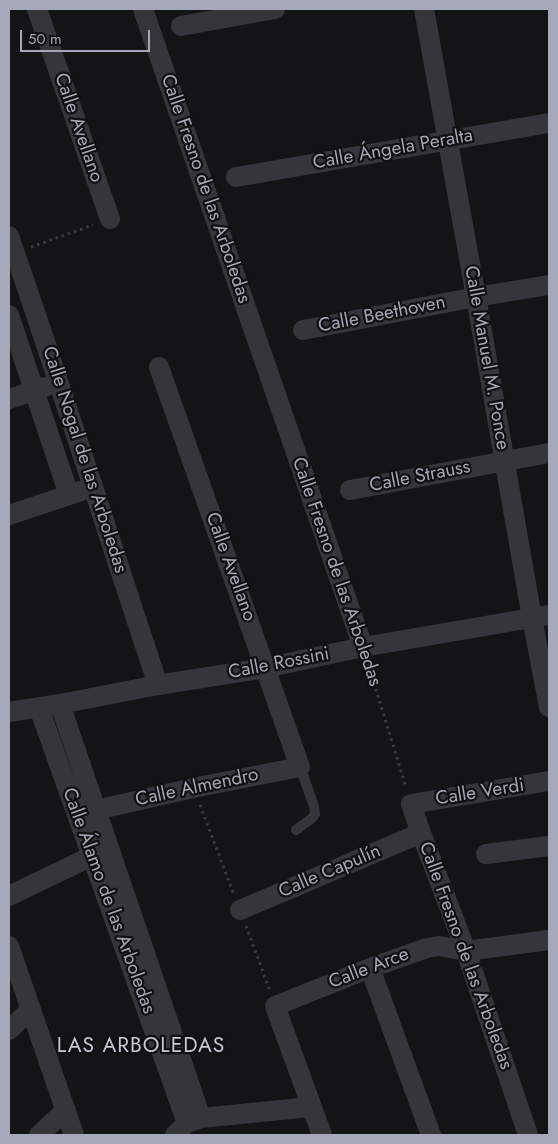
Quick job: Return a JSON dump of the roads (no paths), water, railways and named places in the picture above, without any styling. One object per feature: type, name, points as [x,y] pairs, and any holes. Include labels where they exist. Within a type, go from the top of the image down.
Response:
[{"type":"street","name":"Calle Avellano","points":[[36,9],[110,219]]},
{"type":"street","name":"Calle Fresno de las Arboledas","points":[[143,9],[363,647]]},
{"type":"street","points":[[180,26],[275,9]]},
{"type":"street","name":"Calle Manuel M. Ponce","points":[[424,9],[504,461],[540,617],[549,707]]},
{"type":"street","name":"Calle Ángela Peralta","points":[[236,177],[549,123]]},
{"type":"street","name":"Calle Nogal de las Arboledas","points":[[12,244],[158,685]]},
{"type":"street","name":"Calle Beethoven","points":[[303,330],[549,285]]},
{"type":"street","name":"Calle Nogal de las Arboledas","points":[[9,315],[69,495]]},
{"type":"street","name":"Calle Avellano","points":[[158,367],[300,767]]},
{"type":"street","points":[[9,399],[59,382]]},
{"type":"street","name":"Calle Strauss","points":[[350,490],[549,453]]},
{"type":"street","points":[[9,514],[92,488]]},
{"type":"street","name":"Calle Rossini","points":[[9,712],[265,668],[363,647],[540,617]]},
{"type":"street","name":"Calle Álamo de las Arboledas","points":[[60,704],[96,810],[188,1125]]},
{"type":"street","name":"Calle Álamo de las Arboledas","points":[[39,708],[188,1125]]},
{"type":"street","name":"Calle Almendro","points":[[96,810],[300,767]]},
{"type":"street","name":"Calle Verdi","points":[[411,804],[549,781]]},
{"type":"street","name":"Calle Fresno de las Arboledas","points":[[411,804],[466,951],[528,1135]]},
{"type":"street","name":"Calle Capulín","points":[[240,910],[421,834]]},
{"type":"street","points":[[486,854],[549,846]]},
{"type":"street","points":[[9,896],[92,856]]},
{"type":"street","name":"Calle Arce","points":[[311,1107],[275,1006],[370,968],[427,948],[439,946],[466,951],[549,940]]},
{"type":"street","points":[[9,946],[74,1135]]},
{"type":"street","points":[[370,968],[430,1135]]},
{"type":"street","points":[[9,1030],[31,1009]]},
{"type":"street","points":[[188,1125],[311,1107],[322,1135]]},
{"type":"street","points":[[39,1135],[66,1110]]},
{"type":"lane","points":[[296,830],[315,814],[300,767]]},
{"type":"district","name":"LAS ARBOLEDAS","points":[[141,1047]]}]
